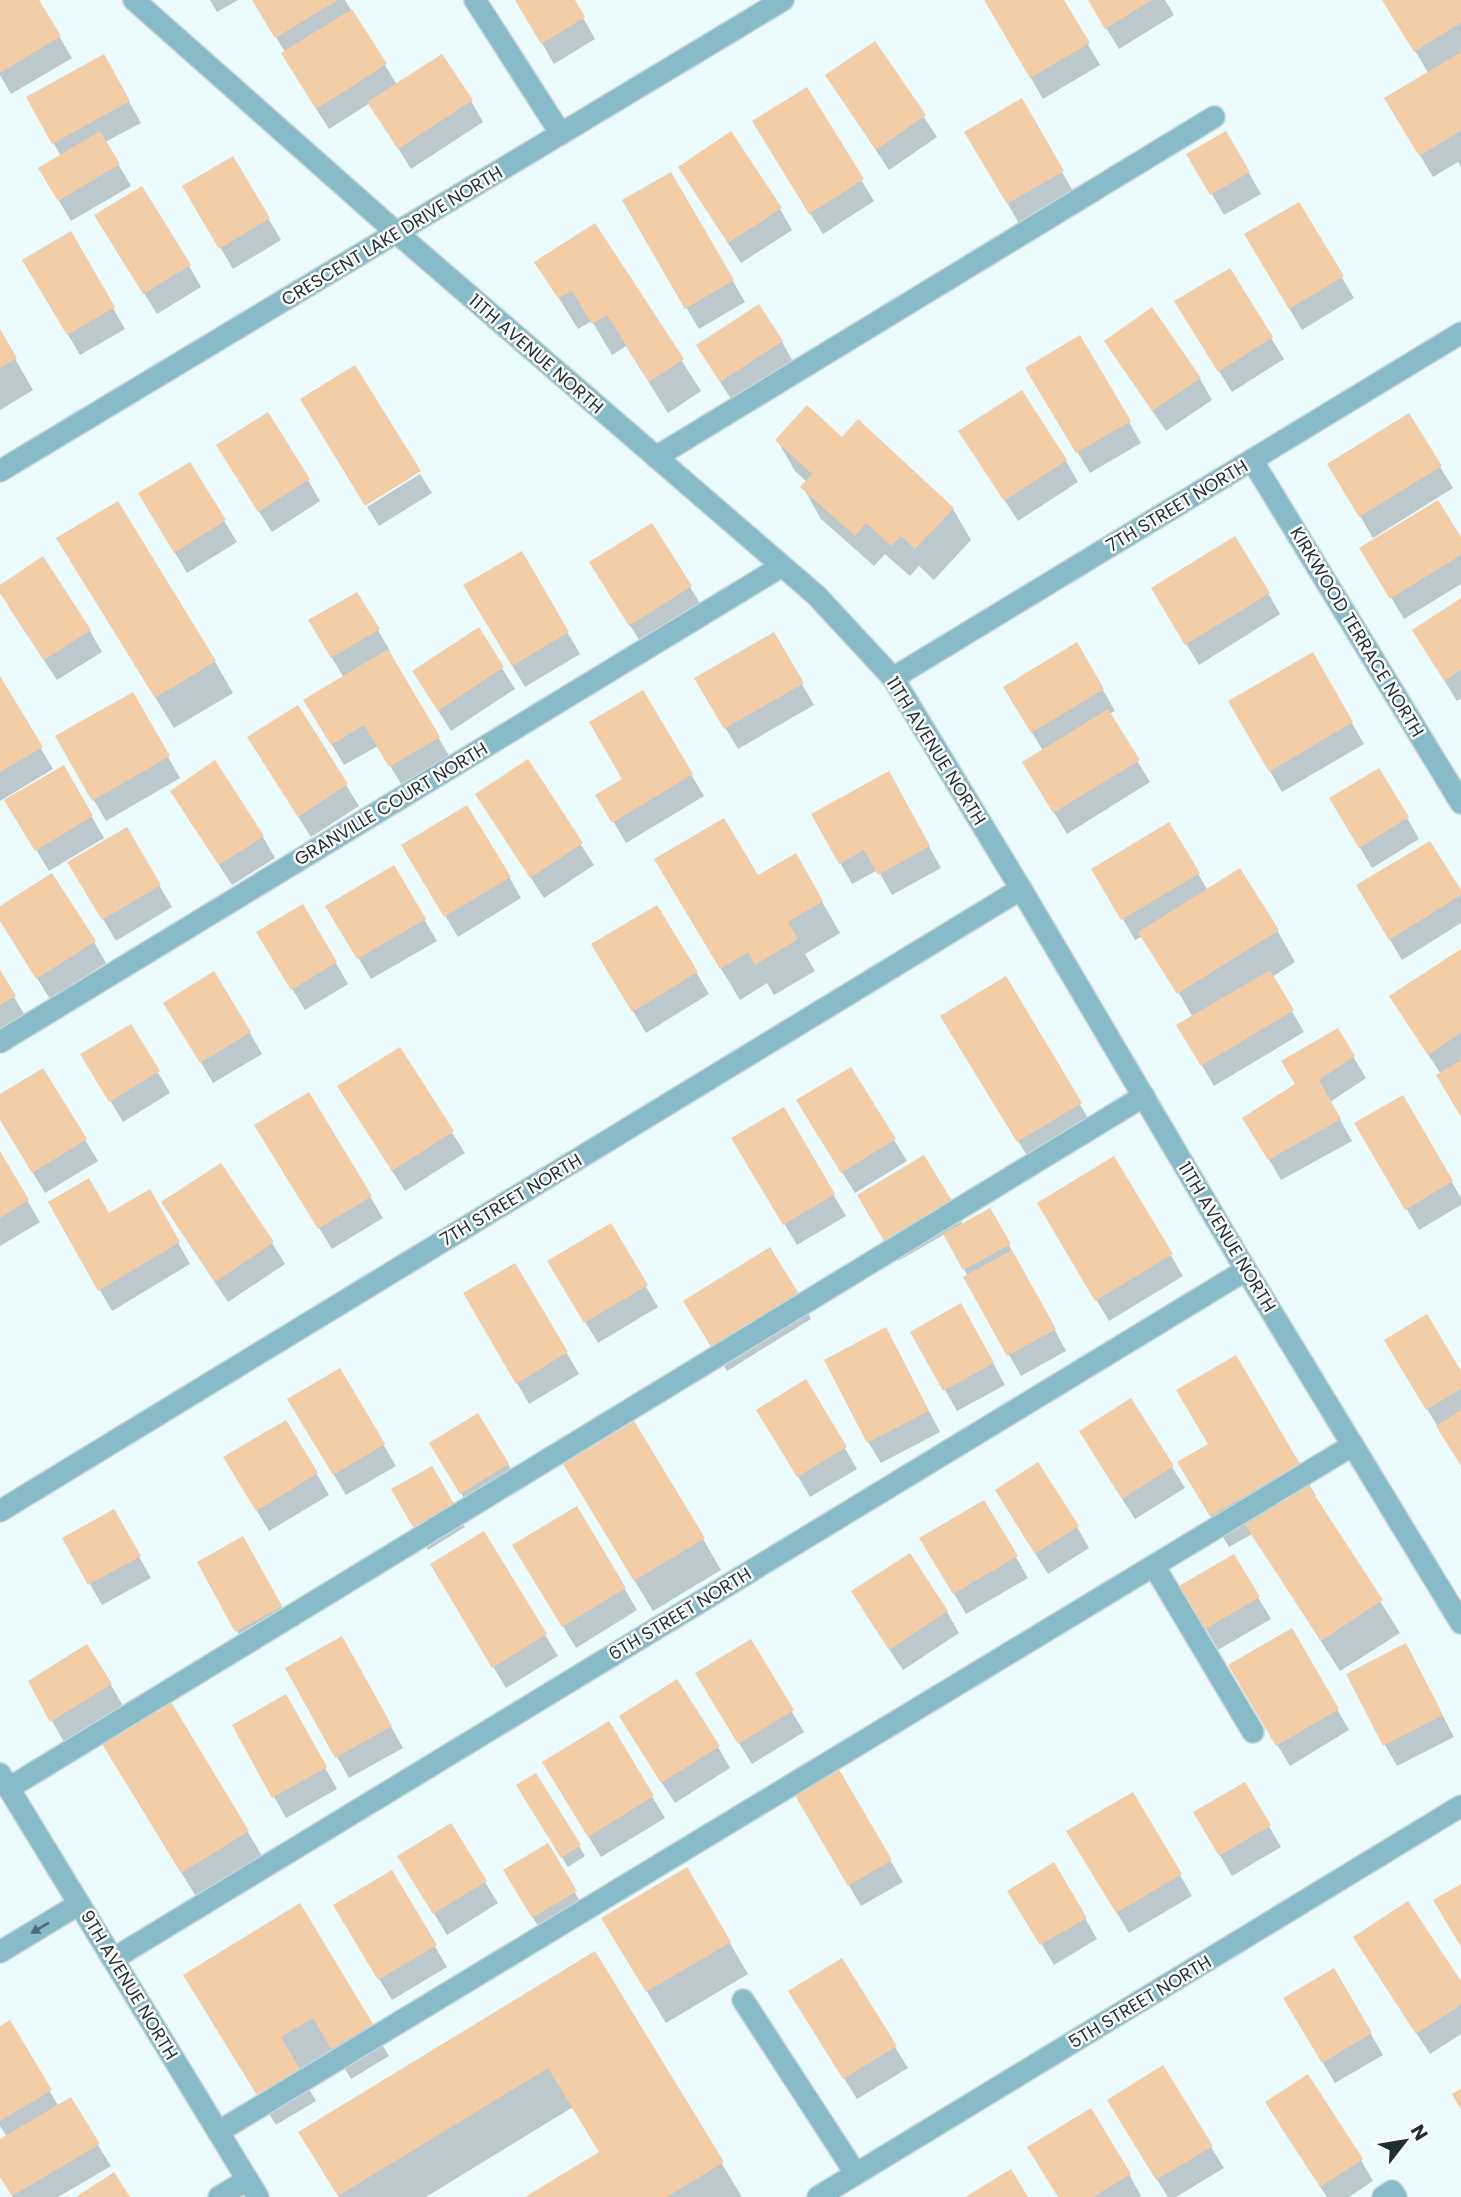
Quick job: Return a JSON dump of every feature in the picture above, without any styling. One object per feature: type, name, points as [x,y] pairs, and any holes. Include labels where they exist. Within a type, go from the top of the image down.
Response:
[{"type":"street","name":"11TH AVENUE NORTH","points":[[134,0],[397,233],[817,596],[893,678],[1246,1270],[1461,1623]]},
{"type":"street","points":[[475,0],[561,134]]},
{"type":"street","name":"CRESCENT LAKE DRIVE NORTH","points":[[0,471],[783,0]]},
{"type":"street","points":[[656,457],[1214,117]]},
{"type":"street","name":"7TH STREET NORTH","points":[[893,678],[1461,333]]},
{"type":"street","name":"KIRKWOOD TERRACE NORTH","points":[[1252,460],[1461,803]]},
{"type":"street","name":"GRANVILLE COURT NORTH","points":[[0,1042],[782,566]]},
{"type":"street","name":"7TH STREET NORTH","points":[[0,1511],[1021,889]]},
{"type":"street","points":[[4,1781],[1144,1096]]},
{"type":"street","name":"6TH STREET NORTH","points":[[113,1959],[1246,1270]]},
{"type":"street","points":[[218,2132],[1353,1445]]},
{"type":"street","points":[[1154,1566],[1253,1732]]},
{"type":"street","name":"9TH AVENUE NORTH","points":[[4,1781],[253,2188]]},
{"type":"street","name":"5TH STREET NORTH","points":[[818,2197],[1461,1806]]},
{"type":"street","points":[[0,1952],[79,1904]]},
{"type":"street","points":[[743,2000],[856,2174]]},
{"type":"street","points":[[219,2197],[253,2188]]},
{"type":"building","points":[[0,0],[39,0],[61,36],[0,73]]},
{"type":"building","points":[[252,0],[338,0],[275,38]]},
{"type":"building","points":[[515,0],[575,0],[585,17],[541,44]]},
{"type":"building","points":[[984,0],[1064,0],[1090,43],[1030,78]]},
{"type":"building","points":[[1088,0],[1152,0],[1105,29]]},
{"type":"building","points":[[1382,0],[1461,0],[1461,23],[1414,52]]},
{"type":"building","points":[[352,9],[387,64],[316,109],[281,53]]},
{"type":"building","points":[[875,41],[926,115],[876,150],[825,75]]},
{"type":"building","points":[[1461,52],[1461,131],[1419,156],[1384,98]]},
{"type":"building","points":[[104,54],[130,101],[52,144],[26,97]]},
{"type":"building","points":[[442,54],[473,100],[398,149],[367,102]]},
{"type":"building","points":[[807,87],[864,179],[809,214],[752,121]]},
{"type":"building","points":[[1022,98],[1064,171],[1007,204],[964,132]]},
{"type":"building","points":[[100,131],[120,164],[58,201],[38,168]]},
{"type":"building","points":[[731,131],[782,208],[728,243],[678,167]]},
{"type":"building","points":[[1226,131],[1250,172],[1210,195],[1186,154]]},
{"type":"building","points":[[233,156],[270,218],[219,249],[182,186]]},
{"type":"building","points":[[671,172],[734,280],[685,309],[622,200]]},
{"type":"building","points":[[142,186],[191,265],[143,294],[94,215]]},
{"type":"building","points":[[1299,202],[1344,276],[1289,309],[1244,234]]},
{"type":"building","points":[[595,223],[684,359],[649,382],[607,315],[592,324],[572,291],[558,298],[534,262]]},
{"type":"building","points":[[71,231],[115,307],[67,335],[22,260]]},
{"type":"building","points":[[1230,268],[1273,337],[1218,372],[1174,301]]},
{"type":"building","points":[[759,304],[783,341],[720,382],[696,345]]},
{"type":"building","points":[[1152,307],[1201,378],[1152,411],[1104,341]]},
{"type":"building","points":[[0,329],[17,358],[0,368]]},
{"type":"building","points":[[1080,335],[1131,421],[1076,453],[1025,368]]},
{"type":"building","points":[[355,365],[421,471],[365,506],[300,399]]},
{"type":"building","points":[[1022,390],[1067,460],[1004,501],[958,431]]},
{"type":"building","points":[[807,405],[842,437],[858,419],[954,508],[915,549],[901,536],[891,546],[866,523],[855,536],[800,487],[812,474],[775,440]]},
{"type":"building","points":[[268,412],[310,479],[258,512],[216,445]]},
{"type":"building","points":[[1409,413],[1442,466],[1359,517],[1327,464]]},
{"type":"building","points":[[190,462],[226,520],[174,553],[138,493]]},
{"type":"building","points":[[1438,500],[1461,537],[1461,555],[1390,599],[1359,548]]},
{"type":"building","points":[[118,501],[216,661],[155,698],[56,538]]},
{"type":"building","points":[[652,523],[692,586],[629,626],[589,562]]},
{"type":"building","points":[[1235,536],[1270,593],[1185,645],[1151,588]]},
{"type":"building","points":[[522,551],[569,632],[512,666],[463,585]]},
{"type":"building","points":[[43,556],[91,630],[44,660],[0,593],[0,585]]},
{"type":"building","points":[[357,592],[380,629],[331,658],[308,620]]},
{"type":"building","points":[[1461,598],[1461,670],[1444,681],[1412,630]]},
{"type":"building","points":[[479,627],[504,667],[438,711],[412,671]]},
{"type":"building","points":[[774,632],[804,683],[724,729],[694,678]]},
{"type":"building","points":[[1077,642],[1104,689],[1031,733],[1003,687]]},
{"type":"building","points":[[388,649],[440,737],[389,767],[364,725],[331,745],[303,700]]},
{"type":"building","points":[[1313,652],[1353,722],[1269,772],[1228,701]]},
{"type":"building","points":[[0,676],[43,747],[0,772]]},
{"type":"building","points":[[643,690],[693,774],[612,823],[595,795],[622,779],[589,722]]},
{"type":"building","points":[[133,692],[170,756],[92,801],[55,736]]},
{"type":"building","points":[[298,705],[348,784],[298,817],[247,737]]},
{"type":"building","points":[[1108,709],[1140,760],[1053,813],[1022,762]]},
{"type":"building","points":[[528,759],[583,843],[530,878],[475,794]]},
{"type":"building","points":[[215,760],[264,836],[219,865],[170,791]]},
{"type":"building","points":[[64,765],[93,816],[35,851],[4,800]]},
{"type":"building","points":[[1379,768],[1409,817],[1359,848],[1329,798]]},
{"type":"building","points":[[889,771],[930,846],[878,875],[864,850],[839,864],[811,814]]},
{"type":"building","points":[[467,805],[511,877],[444,917],[401,845]]},
{"type":"building","points":[[724,818],[758,875],[796,853],[823,901],[788,922],[798,939],[755,965],[748,952],[720,969],[654,859]]},
{"type":"building","points":[[1169,822],[1200,873],[1121,920],[1091,869]]},
{"type":"building","points":[[127,827],[161,885],[102,920],[67,862]]},
{"type":"building","points":[[1430,841],[1461,890],[1461,895],[1389,940],[1356,885]]},
{"type":"building","points":[[394,865],[426,919],[357,959],[325,906]]},
{"type":"building","points":[[1240,868],[1279,930],[1177,994],[1138,932]]},
{"type":"building","points":[[52,873],[96,941],[36,979],[0,921],[0,906]]},
{"type":"building","points":[[303,904],[337,962],[291,990],[256,932]]},
{"type":"building","points":[[657,905],[698,972],[632,1012],[591,944]]},
{"type":"building","points":[[1461,949],[1461,1033],[1428,1055],[1389,996]]},
{"type":"building","points":[[0,970],[16,996],[0,1005]]},
{"type":"building","points":[[1270,970],[1294,1010],[1201,1066],[1176,1025]]},
{"type":"building","points":[[214,971],[251,1032],[200,1063],[163,1003]]},
{"type":"building","points":[[1006,976],[1082,1103],[1017,1142],[940,1016]]},
{"type":"building","points":[[131,1024],[160,1071],[109,1102],[80,1054]]},
{"type":"building","points":[[1338,1028],[1355,1056],[1319,1080],[1341,1119],[1268,1160],[1242,1118],[1295,1084],[1281,1061]]},
{"type":"building","points":[[400,1047],[454,1131],[392,1171],[337,1086]]},
{"type":"building","points":[[1461,1060],[1461,1117],[1436,1075]]},
{"type":"building","points":[[851,1067],[896,1139],[841,1173],[796,1100]]},
{"type":"building","points":[[43,1068],[87,1139],[32,1173],[0,1120],[0,1094]]},
{"type":"building","points":[[309,1092],[372,1196],[318,1229],[254,1125]]},
{"type":"building","points":[[1403,1095],[1453,1181],[1405,1210],[1354,1123]]},
{"type":"building","points":[[784,1107],[835,1194],[783,1225],[731,1138]]},
{"type":"building","points":[[0,1151],[29,1200],[0,1218]]},
{"type":"building","points":[[924,1155],[952,1201],[884,1241],[857,1195]]},
{"type":"building","points":[[1114,1156],[1173,1254],[1095,1301],[1037,1203]]},
{"type":"building","points":[[221,1163],[274,1242],[215,1282],[161,1202]]},
{"type":"building","points":[[89,1178],[109,1213],[150,1189],[180,1242],[98,1291],[48,1202]]},
{"type":"building","points":[[990,1208],[1011,1244],[963,1270],[943,1234]]},
{"type":"building","points":[[611,1223],[648,1285],[584,1323],[547,1261]]},
{"type":"building","points":[[770,1247],[801,1297],[713,1350],[683,1301]]},
{"type":"building","points":[[1012,1250],[1056,1329],[1007,1356],[963,1277]]},
{"type":"building","points":[[515,1263],[568,1352],[516,1384],[463,1293]]},
{"type":"building","points":[[961,1303],[994,1363],[943,1391],[910,1332]]},
{"type":"building","points":[[1427,1314],[1461,1371],[1461,1389],[1426,1410],[1384,1340]]},
{"type":"building","points":[[886,1327],[929,1411],[867,1443],[824,1360]]},
{"type":"building","points":[[1236,1355],[1300,1464],[1210,1516],[1177,1462],[1208,1444],[1176,1390]]},
{"type":"building","points":[[340,1368],[385,1444],[333,1475],[287,1399]]},
{"type":"building","points":[[806,1379],[847,1447],[797,1477],[756,1410]]},
{"type":"building","points":[[1131,1398],[1174,1466],[1122,1499],[1079,1431]]},
{"type":"building","points":[[1461,1410],[1461,1466],[1436,1426]]},
{"type":"building","points":[[478,1413],[509,1464],[460,1494],[429,1443]]},
{"type":"building","points":[[286,1420],[318,1473],[256,1511],[223,1457]]},
{"type":"building","points":[[634,1421],[705,1538],[634,1581],[563,1464]]},
{"type":"building","points":[[1038,1462],[1079,1526],[1035,1554],[995,1490]]},
{"type":"building","points":[[432,1466],[455,1505],[414,1529],[391,1489]]},
{"type":"building","points":[[1308,1485],[1383,1600],[1321,1641],[1245,1525]]},
{"type":"building","points":[[984,1500],[1018,1556],[953,1594],[919,1538]]},
{"type":"building","points":[[577,1506],[626,1588],[562,1627],[512,1545]]},
{"type":"building","points":[[114,1509],[141,1556],[88,1585],[62,1538]]},
{"type":"building","points":[[484,1531],[547,1634],[492,1668],[430,1564]]},
{"type":"building","points":[[243,1536],[282,1606],[235,1632],[197,1562]]},
{"type":"building","points":[[910,1553],[948,1611],[889,1650],[851,1591]]},
{"type":"building","points":[[1234,1554],[1260,1597],[1205,1629],[1179,1586]]},
{"type":"building","points":[[1292,1628],[1339,1709],[1276,1746],[1228,1665]]},
{"type":"building","points":[[342,1636],[392,1726],[335,1758],[285,1668]]},
{"type":"building","points":[[751,1639],[794,1710],[738,1744],[695,1673]]},
{"type":"building","points":[[1406,1643],[1443,1715],[1383,1746],[1346,1674]]},
{"type":"building","points":[[87,1644],[112,1684],[50,1722],[28,1681]]},
{"type":"building","points":[[677,1679],[720,1746],[661,1783],[619,1716]]},
{"type":"building","points":[[286,1694],[327,1767],[272,1798],[232,1725]]},
{"type":"building","points":[[168,1697],[249,1831],[181,1873],[99,1739]]},
{"type":"building","points":[[609,1721],[654,1796],[588,1837],[542,1762]]},
{"type":"building","points":[[837,1766],[892,1860],[848,1886],[793,1792]]},
{"type":"building","points":[[536,1773],[581,1845],[561,1858],[516,1785]]},
{"type":"building","points":[[1245,1782],[1271,1825],[1219,1856],[1193,1812]]},
{"type":"building","points":[[1133,1792],[1182,1874],[1116,1913],[1066,1831]]},
{"type":"building","points":[[451,1823],[487,1881],[433,1914],[397,1856]]},
{"type":"building","points":[[548,1843],[577,1891],[532,1918],[503,1870]]},
{"type":"building","points":[[1054,1862],[1087,1918],[1040,1945],[1007,1891]]},
{"type":"building","points":[[687,1867],[731,1942],[646,1992],[601,1918]]},
{"type":"building","points":[[392,1870],[437,1945],[378,1980],[333,1905]]},
{"type":"building","points":[[1461,1884],[1461,1947],[1433,1900]]},
{"type":"building","points":[[1408,1901],[1461,1981],[1461,2005],[1416,2034],[1353,1937]]},
{"type":"building","points":[[300,1903],[373,2024],[331,2049],[313,2018],[281,2037],[300,2069],[257,2095],[183,1975]]},
{"type":"building","points":[[595,1951],[724,2162],[667,2197],[525,2197],[599,2152],[548,2068],[338,2196],[298,2132]]},
{"type":"building","points":[[842,1958],[897,2046],[843,2079],[788,1991]]},
{"type":"building","points":[[1334,1968],[1372,2033],[1322,2063],[1283,1998]]},
{"type":"building","points":[[10,2020],[52,2090],[0,2121],[0,2026]]},
{"type":"building","points":[[1163,2065],[1213,2146],[1156,2180],[1107,2100]]},
{"type":"building","points":[[1308,2074],[1363,2159],[1320,2187],[1265,2102]]},
{"type":"building","points":[[1461,2089],[1461,2110],[1452,2094]]},
{"type":"building","points":[[71,2097],[100,2144],[12,2196],[0,2177],[0,2139]]},
{"type":"building","points":[[1091,2108],[1131,2174],[1093,2197],[1058,2197],[1027,2147]]},
{"type":"building","points":[[1011,2169],[1028,2197],[965,2197]]},
{"type":"building","points":[[114,2172],[130,2197],[76,2197]]}]
